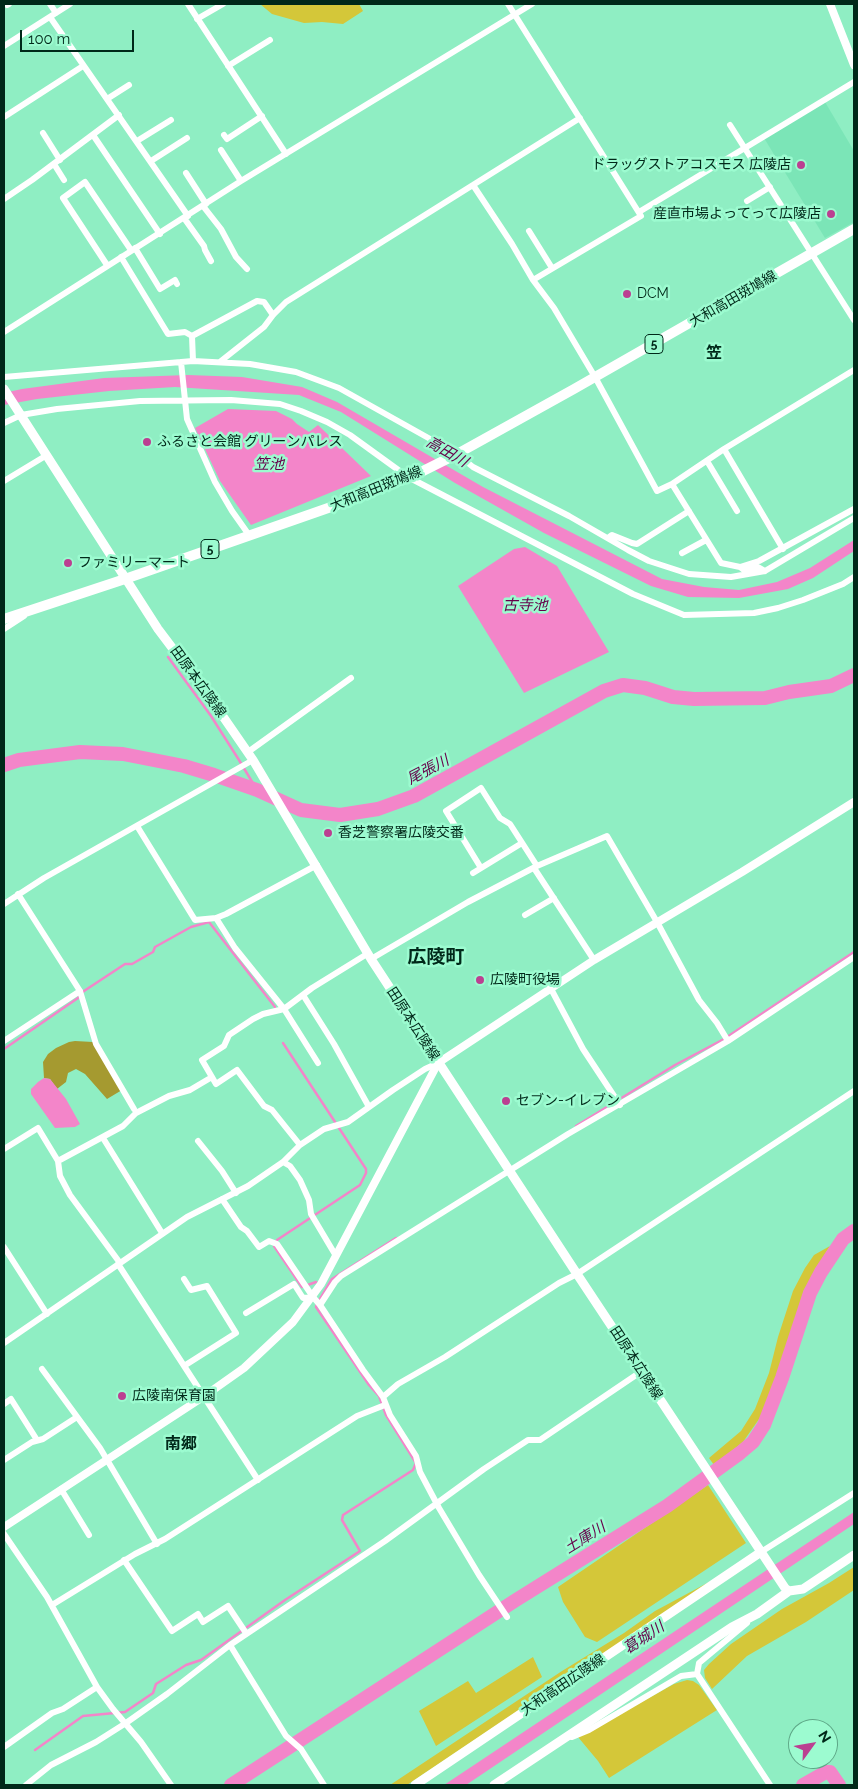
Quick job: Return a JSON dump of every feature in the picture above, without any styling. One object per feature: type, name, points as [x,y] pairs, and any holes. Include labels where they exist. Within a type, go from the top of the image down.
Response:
[{"type":"main road","name":"大和高田斑鳩線","points":[[4,619],[331,507],[412,476],[455,455],[854,229]]},
{"type":"main road","name":"田原本広陵線","points":[[4,389],[158,629],[214,702],[248,752],[369,957],[576,1274],[787,1590]]},
{"type":"main road","points":[[494,1785],[732,1627],[758,1614],[787,1590],[803,1589],[854,1555]]},
{"type":"main road","name":"大和高田広陵線","points":[[415,1785],[763,1556]]},
{"type":"street","points":[[50,4],[56,13]]},
{"type":"street","points":[[4,46],[70,4]]},
{"type":"street","points":[[188,4],[286,154]]},
{"type":"street","points":[[197,19],[224,4]]},
{"type":"street","points":[[508,4],[641,216],[533,280]]},
{"type":"street","points":[[4,332],[241,181],[532,4]]},
{"type":"street","points":[[830,4],[854,65]]},
{"type":"street","points":[[50,17],[138,141],[204,246],[204,250],[211,261]]},
{"type":"street","points":[[228,66],[270,40]]},
{"type":"street","points":[[4,116],[83,66]]},
{"type":"street","points":[[639,212],[854,82]]},
{"type":"street","points":[[107,99],[129,85]]},
{"type":"street","points":[[4,199],[60,160],[119,115]]},
{"type":"street","points":[[224,135],[226,139],[262,116]]},
{"type":"street","points":[[221,361],[264,327],[286,302],[580,118]]},
{"type":"street","points":[[138,141],[171,120]]},
{"type":"street","points":[[730,125],[854,320]]},
{"type":"street","points":[[43,133],[60,160]]},
{"type":"street","points":[[93,135],[160,234]]},
{"type":"street","points":[[151,161],[187,138]]},
{"type":"street","points":[[221,150],[241,181]]},
{"type":"street","points":[[54,164],[64,180]]},
{"type":"street","points":[[186,173],[236,257],[247,269]]},
{"type":"street","points":[[107,265],[63,198],[86,182],[160,289],[175,280],[177,284]]},
{"type":"street","points":[[473,185],[533,280],[554,308],[595,376],[657,491],[672,484],[724,449],[854,370]]},
{"type":"street","points":[[748,201],[770,187]]},
{"type":"street","points":[[530,231],[552,268]]},
{"type":"street","points":[[121,256],[168,334],[185,332],[192,336]]},
{"type":"street","points":[[192,336],[257,301],[264,302],[273,315]]},
{"type":"street","points":[[192,336],[193,361]]},
{"type":"street","points":[[4,377],[193,361],[221,361],[296,372],[320,379],[339,388],[474,467],[649,560],[689,574],[731,577],[765,571],[854,518]]},
{"type":"street","points":[[181,362],[187,419],[212,475],[232,511],[249,535]]},
{"type":"street","points":[[4,422],[20,413],[184,398],[280,404],[301,411],[350,435],[412,476],[633,594],[684,615],[728,615],[770,610],[804,600],[843,584],[854,576]]},
{"type":"street","points":[[724,449],[783,549]]},
{"type":"street","points":[[4,481],[47,455]]},
{"type":"street","points":[[707,460],[737,511]]},
{"type":"street","points":[[672,484],[721,563],[740,567],[745,571],[758,567],[765,571]]},
{"type":"street","points":[[740,567],[759,561],[783,549],[854,509]]},
{"type":"street","points":[[608,538],[612,535],[637,544],[689,511]]},
{"type":"street","points":[[682,554],[706,540]]},
{"type":"street","points":[[4,629],[33,609]]},
{"type":"street","points":[[248,752],[351,678]]},
{"type":"street","points":[[4,904],[44,878],[253,760]]},
{"type":"street","points":[[481,868],[446,810],[481,788],[500,818],[510,824],[594,960]]},
{"type":"street","points":[[4,1343],[162,1233],[197,1211],[236,1193],[283,1162],[300,1145],[324,1130],[348,1122],[425,1069],[438,1063],[594,960],[749,868],[854,802]]},
{"type":"street","points":[[137,826],[195,920],[216,918],[316,865]]},
{"type":"street","points":[[300,1145],[272,1110],[264,1106],[237,1070],[216,1084],[202,1060],[224,1046],[229,1035],[252,1019],[263,1014],[284,1010],[303,995],[468,902],[535,867],[607,836],[657,922],[699,1000],[728,1041]]},
{"type":"street","points":[[473,873],[522,843]]},
{"type":"street","points":[[18,894],[80,991],[96,1044],[134,1109]]},
{"type":"street","points":[[525,915],[554,898]]},
{"type":"street","points":[[216,918],[241,956],[284,1010],[318,1063]]},
{"type":"street","points":[[4,1527],[203,1397],[244,1368],[270,1346],[341,1276],[568,1134],[728,1041],[854,957]]},
{"type":"street","points":[[550,988],[583,1049],[620,1105]]},
{"type":"street","points":[[4,1041],[80,991]]},
{"type":"street","points":[[303,995],[334,1044],[369,1107]]},
{"type":"street","points":[[317,1301],[336,1256],[438,1063]]},
{"type":"street","points":[[58,1161],[123,1126],[136,1113],[169,1096],[190,1090],[212,1077]]},
{"type":"street","points":[[507,1617],[479,1575],[437,1503],[420,1472],[416,1456],[382,1406],[383,1397],[398,1384],[576,1274],[854,1091]]},
{"type":"street","points":[[4,1149],[38,1128],[58,1161],[60,1176],[70,1195],[119,1264],[258,1480]]},
{"type":"street","points":[[103,1138],[162,1233]]},
{"type":"street","points":[[198,1141],[222,1171],[236,1193]]},
{"type":"street","points":[[283,1162],[290,1166],[300,1180],[309,1200],[312,1216],[336,1256]]},
{"type":"street","points":[[222,1199],[241,1227],[247,1231],[260,1247],[269,1241],[275,1243],[307,1286],[383,1397]]},
{"type":"street","points":[[4,1249],[47,1314]]},
{"type":"street","points":[[184,1278],[192,1290],[207,1286],[236,1333],[184,1366]]},
{"type":"street","points":[[246,1314],[294,1284],[303,1298],[317,1301]]},
{"type":"street","points":[[42,1369],[107,1459],[157,1544]]},
{"type":"street","points":[[26,1785],[51,1765],[96,1742],[126,1723],[167,1694],[230,1644],[378,1545],[528,1440],[540,1440],[642,1372]]},
{"type":"street","points":[[4,1404],[11,1399],[38,1440]]},
{"type":"street","points":[[52,1604],[124,1560],[157,1544],[357,1416],[382,1406]]},
{"type":"street","points":[[4,1460],[32,1442],[43,1439],[77,1417]]},
{"type":"street","points":[[61,1489],[90,1535]]},
{"type":"street","points":[[763,1556],[854,1493]]},
{"type":"street","points":[[4,1534],[52,1604],[97,1687],[113,1709],[142,1742],[171,1785]]},
{"type":"street","points":[[124,1560],[172,1631],[198,1614],[203,1622],[228,1606],[246,1633]]},
{"type":"street","points":[[758,1614],[699,1663],[697,1674],[770,1785]]},
{"type":"street","points":[[230,1644],[286,1736],[301,1749],[324,1785]]},
{"type":"street","points":[[555,1745],[589,1730],[681,1676],[697,1674]]},
{"type":"street","points":[[4,1747],[52,1713],[63,1709],[97,1687]]},
{"type":"shaded area","points":[[260,4],[359,4],[363,11],[343,24],[304,23],[272,14]]},
{"type":"shaded area","points":[[825,102],[854,151],[854,222],[825,238],[764,138]]},
{"type":"shaded area","points":[[75,1041],[93,1042],[122,1090],[107,1099],[85,1074],[76,1069],[68,1073],[66,1082],[57,1089],[50,1079],[44,1078],[43,1062],[48,1054],[56,1048]]},
{"type":"shaded area","points":[[830,1246],[804,1290],[774,1387],[764,1412],[743,1442],[714,1465],[709,1458],[741,1431],[755,1409],[769,1373],[793,1291],[805,1268],[814,1255]]},
{"type":"shaded area","points":[[708,1485],[746,1543],[597,1642],[585,1637],[563,1602],[558,1587]]},
{"type":"shaded area","points":[[854,1567],[854,1590],[806,1622],[747,1656],[712,1689],[705,1678],[704,1670],[731,1644],[782,1609]]},
{"type":"shaded area","points":[[724,1574],[407,1785],[390,1785],[655,1611]]},
{"type":"shaded area","points":[[533,1657],[542,1677],[436,1746],[419,1711],[468,1681],[476,1693]]},
{"type":"shaded area","points":[[687,1680],[699,1685],[717,1710],[609,1778],[578,1737],[674,1684]]},
{"type":"water","points":[[188,375],[242,377],[302,387],[337,402],[483,487],[662,579],[704,587],[739,590],[777,582],[810,568],[854,540],[854,551],[813,578],[788,589],[739,598],[688,597],[651,586],[544,533],[455,483],[341,412],[299,395],[175,387],[109,391],[37,399],[4,405],[4,393],[22,389],[104,378]]},
{"type":"water","name":"笠池","points":[[228,409],[276,411],[292,419],[309,432],[318,425],[371,476],[251,525],[220,481],[195,428]]},
{"type":"water","name":"古寺池","points":[[525,547],[557,566],[609,652],[524,693],[458,586],[514,549]]},
{"type":"water","points":[[44,1078],[50,1079],[66,1099],[80,1124],[75,1127],[55,1128],[31,1094],[31,1089]]},
{"type":"water","points":[[854,1512],[854,1524],[466,1785],[444,1785]]},
{"type":"waterway","points":[[168,657],[211,716],[257,790]]},
{"type":"waterway","name":"尾張川","points":[[4,765],[19,760],[80,752],[123,754],[184,766],[214,775],[257,790],[301,810],[340,815],[378,809],[414,796],[604,691],[623,685],[645,688],[673,697],[694,699],[765,698],[789,692],[831,686],[854,675]]},
{"type":"waterway","points":[[4,1049],[125,964],[132,964],[153,952],[155,947],[191,927],[209,922],[275,1007]]},
{"type":"waterway","points":[[576,1126],[675,1065],[724,1039],[854,952]]},
{"type":"waterway","points":[[283,1043],[366,1169],[360,1185],[277,1240],[274,1246],[302,1287],[316,1282]]},
{"type":"waterway","name":"土庫川","points":[[231,1785],[516,1600],[667,1506],[753,1442],[764,1425],[782,1378],[810,1293],[821,1272],[843,1239],[854,1231]]},
{"type":"waterway","points":[[320,1299],[332,1279],[396,1238]]},
{"type":"waterway","points":[[35,1750],[83,1716],[125,1712],[153,1693],[156,1684],[186,1665],[201,1660],[285,1600],[360,1551],[342,1520],[343,1515],[413,1470],[416,1463],[386,1415],[379,1396],[369,1385],[316,1307],[317,1304]]},
{"type":"waterway","points":[[803,1785],[826,1772],[830,1772],[839,1785]]},
{"type":"place","name":"ドラッグストアコスモス 広陵店","points":[[801,165]]},
{"type":"place","name":"産直市場よってって広陵店","points":[[831,214]]},
{"type":"place","name":"DCM","points":[[627,294]]},
{"type":"place","name":"ふるさと会館 グリーンパレス","points":[[147,442]]},
{"type":"place","name":"ファミリーマート","points":[[68,563]]},
{"type":"place","name":"香芝警察署広陵交番","points":[[328,833]]},
{"type":"place","name":"広陵町役場","points":[[480,980]]},
{"type":"place","name":"セブン-イレブン","points":[[506,1101]]},
{"type":"place","name":"広陵南保育園","points":[[122,1396]]},
{"type":"district","name":"笠","points":[[714,353]]},
{"type":"district","name":"広陵町","points":[[436,957]]},
{"type":"district","name":"南郷","points":[[181,1444]]},
{"type":"water label","name":"高田川","points":[[447,452]]},
{"type":"water label","name":"葛城川","points":[[644,1638]]}]
